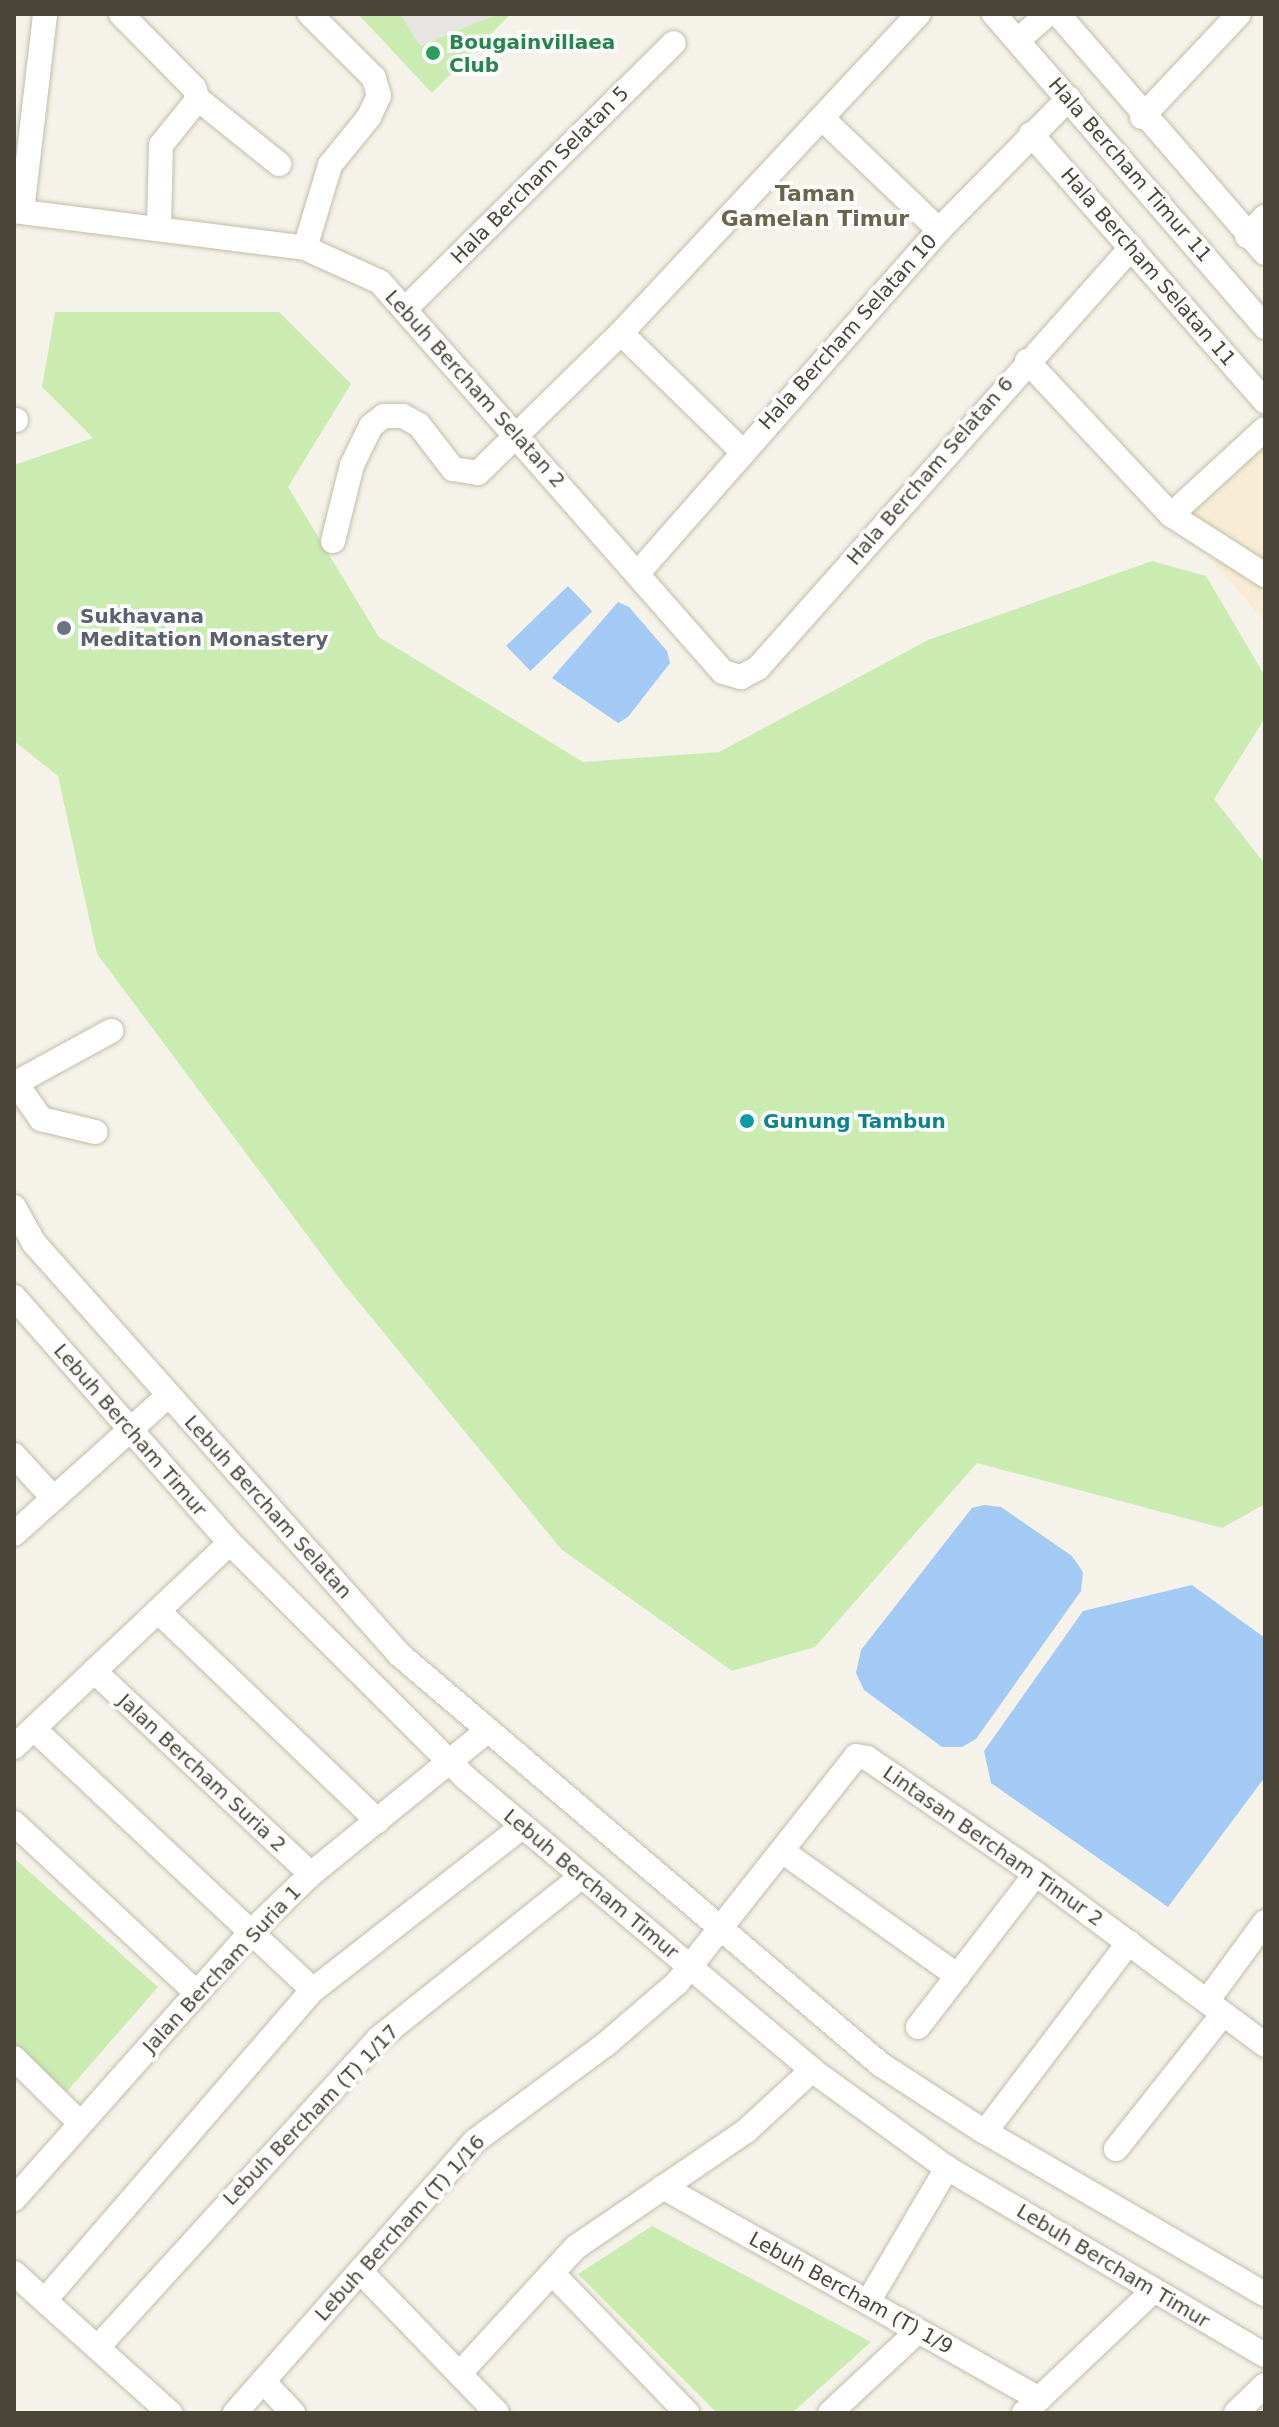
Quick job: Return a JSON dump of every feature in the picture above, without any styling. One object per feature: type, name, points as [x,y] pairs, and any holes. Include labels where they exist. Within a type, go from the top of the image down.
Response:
[{"type":"street","points":[[18,211],[45,14]]},
{"type":"street","points":[[121,14],[194,88],[198,99],[279,164]]},
{"type":"street","points":[[305,248],[330,165],[369,117],[379,96],[374,78],[310,14]]},
{"type":"street","points":[[333,541],[352,465],[371,426],[384,416],[403,416],[419,425],[453,469],[478,473],[621,333],[824,120],[918,14]]},
{"type":"street","name":"Hala Bercham Timur 11","points":[[994,14],[1265,327]]},
{"type":"street","points":[[1018,40],[1048,14]]},
{"type":"street","points":[[1058,14],[1142,117],[1265,253]]},
{"type":"street","points":[[1142,117],[1239,14]]},
{"type":"street","name":"Hala Bercham Selatan 5","points":[[407,307],[674,43]]},
{"type":"street","name":"Hala Bercham Selatan 10","points":[[637,574],[939,230],[1069,98]]},
{"type":"street","points":[[159,227],[161,145],[198,99]]},
{"type":"street","points":[[824,120],[939,230]]},
{"type":"street","name":"Hala Bercham Selatan 11","points":[[1031,134],[1265,401]]},
{"type":"street","name":"Lebuh Bercham Selatan 2","points":[[18,211],[305,248],[354,266],[407,307],[723,672]]},
{"type":"street","points":[[1247,236],[1265,217]]},
{"type":"street","name":"Hala Bercham Selatan 6","points":[[723,672],[741,677],[758,668],[1027,361],[1131,248]]},
{"type":"street","points":[[621,333],[742,451]]},
{"type":"street","points":[[1027,361],[1171,515],[1265,575]]},
{"type":"street","points":[[1171,515],[1265,429]]},
{"type":"street","points":[[95,1132],[41,1119],[15,1084],[111,1031]]},
{"type":"street","name":"Lebuh Bercham Selatan","points":[[14,1207],[34,1243],[125,1339],[169,1395],[400,1655],[721,1929]]},
{"type":"street","name":"Lebuh Bercham Timur","points":[[14,1297],[230,1543],[451,1764],[582,1876],[812,2070],[947,2168],[1265,2355]]},
{"type":"street","points":[[14,1534],[169,1395]]},
{"type":"street","points":[[14,1455],[54,1499]]},
{"type":"street","points":[[14,1747],[230,1543]]},
{"type":"street","points":[[158,1611],[378,1821]]},
{"type":"street","name":"Jalan Bercham Suria 2","points":[[94,1671],[311,1874]]},
{"type":"street","points":[[34,1729],[313,1990]]},
{"type":"street","name":"Jalan Bercham Suria 1","points":[[14,2199],[251,1932],[311,1874],[451,1764],[488,1730]]},
{"type":"street","name":"Lintasan Bercham Timur 2","points":[[721,1929],[847,1762],[862,1756],[1036,1874],[1265,2045]]},
{"type":"street","points":[[14,1823],[197,1993]]},
{"type":"street","points":[[45,2300],[313,1990],[523,1826]]},
{"type":"street","points":[[782,1851],[958,1976]]},
{"type":"street","points":[[918,2027],[1036,1874]]},
{"type":"street","name":"Lebuh Bercham (T) 1/17","points":[[98,2347],[378,2039],[582,1876]]},
{"type":"street","points":[[1116,2149],[1215,2008],[1264,1925]]},
{"type":"street","points":[[721,1929],[880,2064],[985,2132],[1265,2294]]},
{"type":"street","name":"Lebuh Bercham (T) 1/16","points":[[235,2413],[475,2141],[641,2016],[690,1967],[721,1929]]},
{"type":"street","points":[[985,2132],[1129,1942]]},
{"type":"street","points":[[14,2058],[80,2123]]},
{"type":"street","points":[[460,2373],[593,2234],[746,2131],[812,2070]]},
{"type":"street","points":[[868,2302],[947,2168]]},
{"type":"street","name":"Lebuh Bercham (T) 1/9","points":[[663,2187],[918,2331],[1031,2406]]},
{"type":"street","points":[[360,2271],[497,2413]]},
{"type":"street","points":[[14,2273],[170,2413]]},
{"type":"street","points":[[553,2274],[687,2413]]},
{"type":"street","points":[[1031,2406],[1153,2291]]},
{"type":"street","points":[[830,2413],[918,2331]]},
{"type":"street","points":[[263,2381],[293,2413]]},
{"type":"street","points":[[1236,2413],[1265,2385]]},
{"type":"shaded area","points":[[400,14],[498,14],[420,46]]},
{"type":"shaded area","points":[[1265,433],[1265,622],[1175,518]]},
{"type":"green space","name":"Bougainvillaea Club","points":[[358,14],[511,14],[432,93]]},
{"type":"green space","name":"Gunung Tambun","points":[[55,312],[279,312],[351,384],[288,487],[379,637],[583,762],[719,752],[928,640],[1152,561],[1206,576],[1265,676],[1265,718],[1214,799],[1265,864],[1265,1504],[1222,1528],[977,1463],[815,1647],[732,1671],[561,1549],[343,1283],[97,954],[58,776],[14,741],[14,465],[93,438],[42,387]]},
{"type":"green space","points":[[14,1858],[158,1987],[63,2096],[14,2046]]},
{"type":"green space","points":[[652,2226],[871,2342],[792,2413],[717,2413],[578,2274]]},
{"type":"water","points":[[568,586],[592,611],[530,671],[506,646]]},
{"type":"water","points":[[618,602],[629,607],[667,651],[670,663],[628,717],[618,723],[552,678]]},
{"type":"water","points":[[984,1505],[1001,1507],[1072,1556],[1083,1572],[1081,1591],[976,1739],[962,1747],[942,1747],[864,1690],[856,1673],[861,1650],[972,1508]]},
{"type":"water","points":[[1192,1585],[1265,1638],[1265,1777],[1168,1907],[991,1783],[984,1751],[1083,1611]]},
{"type":"place","name":"Bougainvillaea Club","points":[[433,53]]},
{"type":"place","name":"Sukhavana Meditation Monastery","points":[[64,628]]},
{"type":"place","name":"Gunung Tambun","points":[[747,1121]]},
{"type":"district","name":"Taman Gamelan Timur","points":[[815,206]]}]
